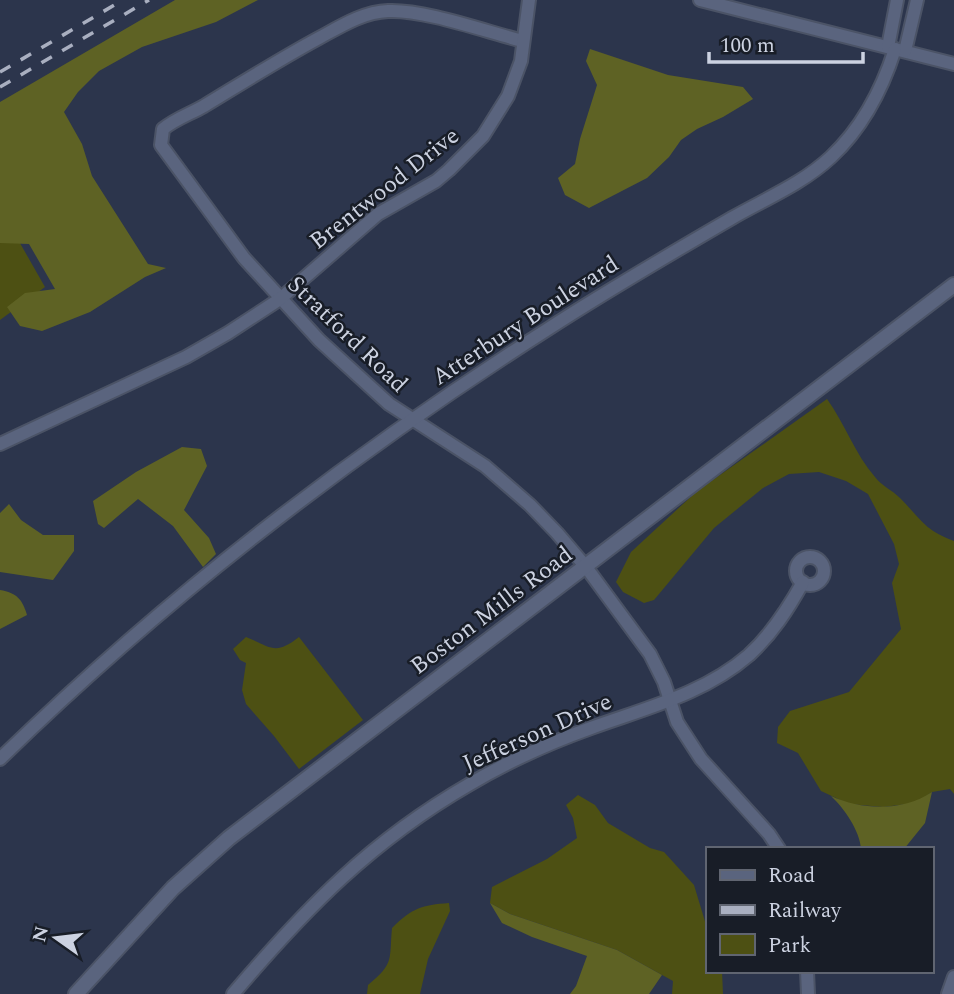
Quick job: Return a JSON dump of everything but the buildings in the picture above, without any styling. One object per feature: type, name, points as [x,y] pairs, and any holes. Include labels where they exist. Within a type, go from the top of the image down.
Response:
[{"type":"street","name":"Brentwood Drive","points":[[0,444],[186,357],[280,299],[378,214],[436,181],[483,136],[508,96],[521,61],[529,0]]},
{"type":"street","points":[[700,0],[954,64]]},
{"type":"street","name":"Atterbury Boulevard","points":[[896,49],[897,0]]},
{"type":"street","name":"Atterbury Boulevard","points":[[0,759],[121,647],[237,551],[356,459],[520,347],[648,266],[807,176],[842,146],[871,107],[917,0]]},
{"type":"street","name":"Stratford Road","points":[[523,41],[411,12],[373,12],[356,18],[306,45],[192,113],[171,122],[163,129],[160,145],[244,258],[344,364],[388,404],[475,459],[504,482],[530,505],[586,567],[650,654],[659,670],[677,722],[701,759],[778,847]]},
{"type":"street","name":"Boston Mills Road","points":[[76,994],[173,888],[229,838],[954,285]]},
{"type":"street","name":"Jefferson Drive","points":[[233,994],[283,935],[327,890],[418,816],[472,782],[529,753],[670,700],[722,675],[750,654],[786,614],[803,582]]},
{"type":"street","points":[[807,973],[808,994]]},
{"type":"street","points":[[948,994],[954,977]]},
{"type":"green space","points":[[175,0],[258,0],[216,22],[142,47],[99,71],[78,92],[64,112],[82,144],[92,176],[148,264],[166,268],[145,277],[90,312],[42,331],[20,326],[7,307],[25,293],[55,289],[29,244],[0,243],[0,102]]},
{"type":"green space","points":[[590,49],[668,75],[743,87],[753,99],[681,140],[669,157],[647,178],[589,208],[565,195],[558,178],[575,164],[597,85],[586,61]]},
{"type":"green space","points":[[0,208],[45,287],[0,320]]},
{"type":"green space","points":[[827,399],[862,459],[878,480],[929,528],[954,541],[954,794],[950,789],[932,792],[916,803],[883,807],[849,804],[821,791],[798,753],[777,743],[778,727],[790,711],[849,692],[901,629],[892,583],[899,564],[894,544],[868,494],[846,481],[819,472],[789,474],[763,488],[714,528],[654,600],[644,603],[623,592],[616,582],[631,552],[696,492]]},
{"type":"green space","points":[[182,447],[201,449],[207,466],[184,510],[209,538],[216,554],[203,567],[173,526],[138,499],[104,528],[98,524],[93,501],[136,472]]},
{"type":"green space","points":[[9,504],[21,520],[43,535],[74,535],[74,551],[53,580],[0,572],[0,513]]},
{"type":"green space","points":[[0,590],[18,598],[27,615],[0,629]]},
{"type":"green space","points":[[246,637],[278,648],[299,637],[363,720],[299,769],[246,704],[242,690],[246,663],[240,660],[233,649]]},
{"type":"green space","points":[[932,792],[925,823],[906,847],[861,847],[850,820],[831,796],[856,804],[882,807],[920,798]]},
{"type":"green space","points":[[578,795],[595,805],[608,823],[650,848],[664,852],[694,885],[706,925],[706,973],[722,973],[723,994],[672,994],[673,981],[617,950],[510,914],[490,903],[492,887],[547,859],[577,838],[573,818],[566,805]]},
{"type":"green space","points":[[449,903],[450,911],[428,959],[420,994],[367,994],[368,985],[383,971],[389,960],[392,928],[418,909]]},
{"type":"green space","points":[[490,903],[510,914],[617,950],[662,975],[649,994],[570,994],[576,986],[587,956],[532,937],[502,923]]},
{"type":"railway","points":[[0,72],[123,0]]},
{"type":"railway","points":[[0,87],[149,0]]}]
